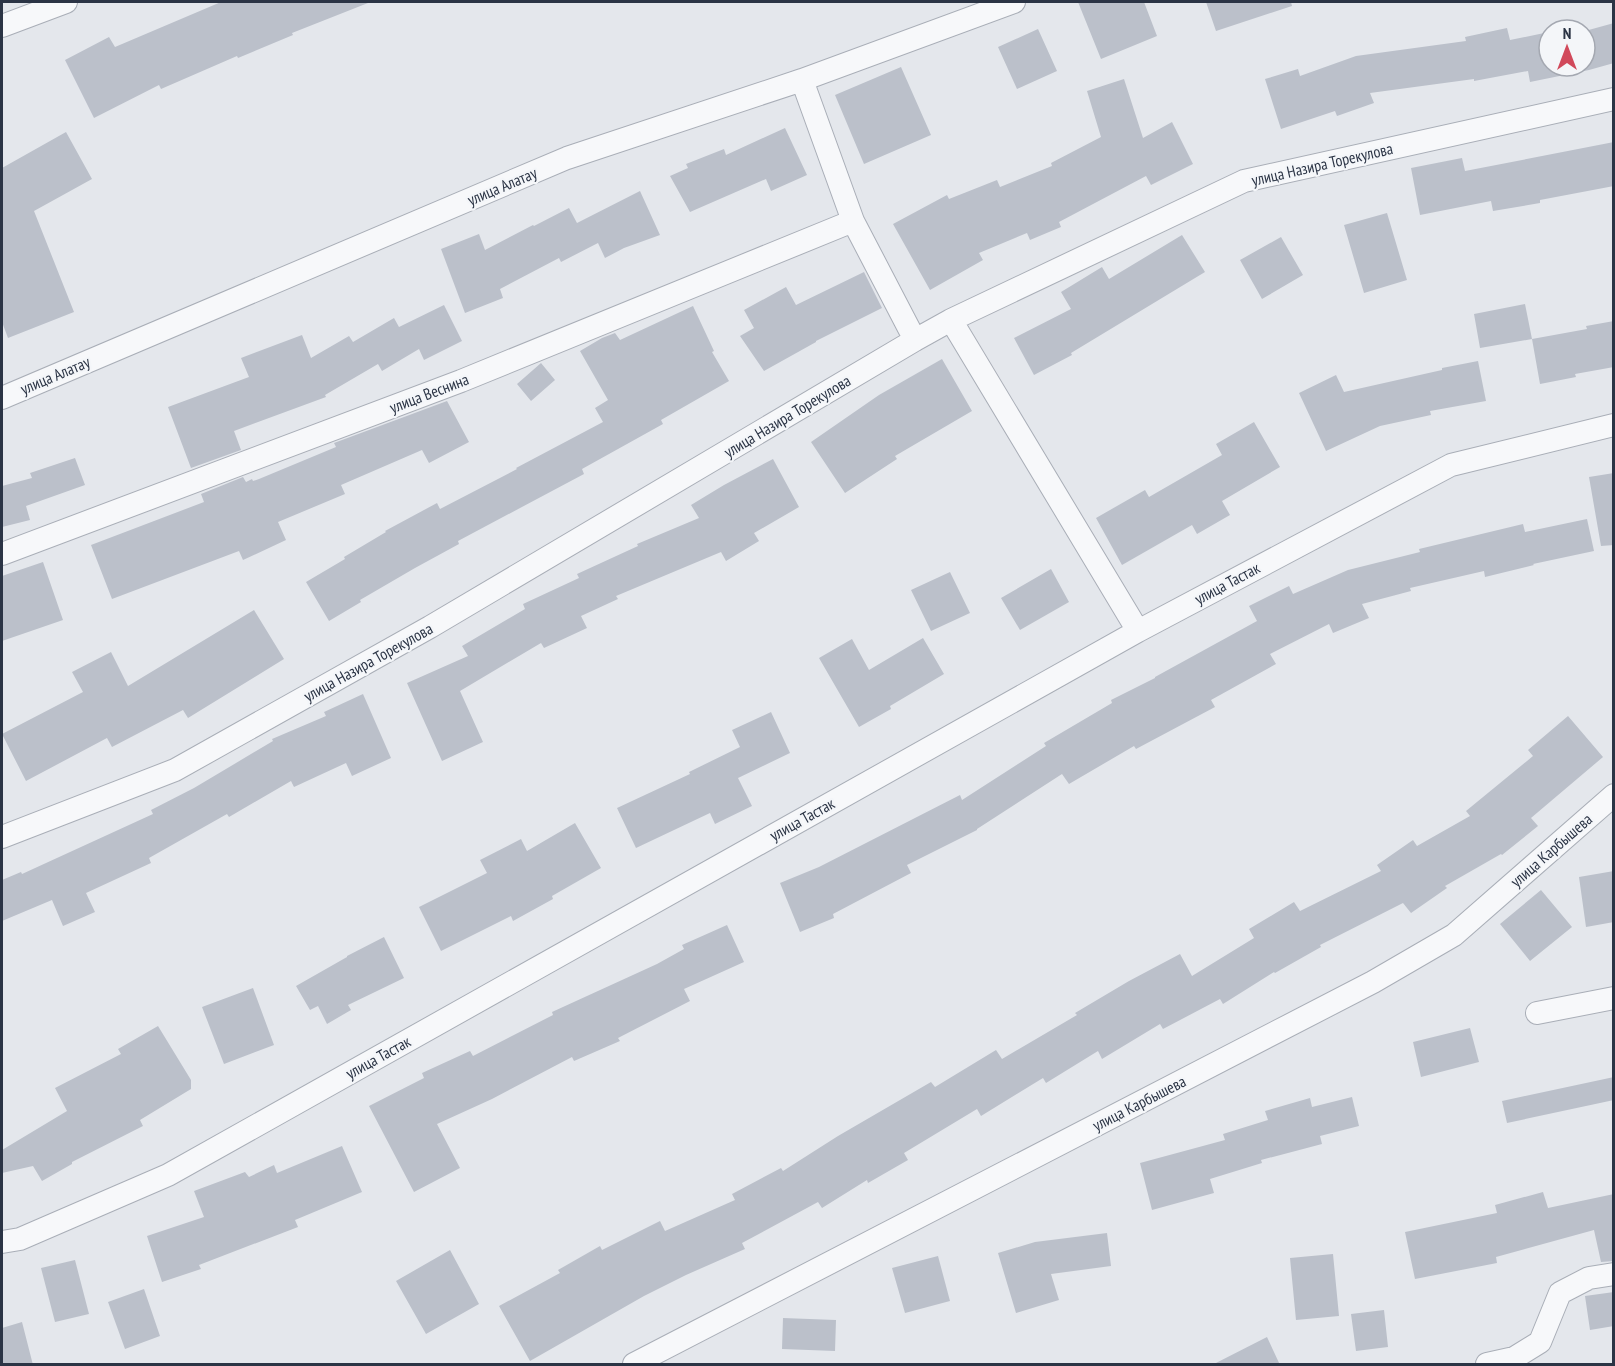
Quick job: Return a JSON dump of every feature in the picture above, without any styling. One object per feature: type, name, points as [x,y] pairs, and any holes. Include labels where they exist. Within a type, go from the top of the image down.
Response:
[{"type":"street","points":[[2,26],[66,2]]},
{"type":"street","name":"улица Алатау","points":[[2,398],[567,158],[802,80],[1014,2]]},
{"type":"street","points":[[802,80],[853,221],[915,340]]},
{"type":"street","name":"улица Назира Торекулова","points":[[2,837],[175,770],[429,627],[951,320],[1244,181],[1614,99]]},
{"type":"street","name":"улица Веснина","points":[[2,554],[450,385],[853,221]]},
{"type":"street","points":[[951,320],[1137,631]]},
{"type":"street","name":"улица Тастак","points":[[2,1242],[20,1239],[168,1174],[1137,631],[1451,465],[1614,425]]},
{"type":"street","name":"улица Карбышева","points":[[634,1365],[1373,982],[1444,941],[1454,935],[1614,795]]},
{"type":"street","points":[[1537,1013],[1614,998]]},
{"type":"street","points":[[1487,1365],[1514,1358],[1540,1342],[1560,1293],[1589,1278],[1614,1274]]},
{"type":"building","points":[[221,2],[368,3],[161,89],[159,85],[94,118],[65,60],[109,37],[115,47]]},
{"type":"building","points":[[1078,2],[1144,2],[1157,36],[1101,59]]},
{"type":"building","points":[[1206,2],[1291,2],[1292,6],[1216,31]]},
{"type":"building","points":[[1614,23],[1614,63],[1597,68],[1597,28]]},
{"type":"building","points":[[1507,28],[1510,40],[1537,34],[1537,78],[1550,78],[1530,82],[1528,71],[1474,81],[1474,79],[1370,93],[1374,103],[1337,116],[1335,111],[1281,129],[1265,79],[1298,69],[1300,76],[1356,56],[1466,41],[1465,37]]},
{"type":"building","points":[[1038,29],[1057,71],[1017,89],[998,47]]},
{"type":"building","points":[[901,67],[931,135],[864,164],[835,95]]},
{"type":"building","points":[[1124,79],[1143,138],[1172,122],[1193,164],[1151,185],[1146,176],[1059,222],[1061,227],[1030,240],[1027,233],[979,253],[983,260],[930,290],[893,224],[947,195],[949,199],[997,180],[1000,187],[1052,166],[1051,163],[1101,137],[1087,91]]},
{"type":"building","points":[[785,128],[807,175],[771,191],[766,179],[690,212],[670,176],[688,168],[686,164],[724,149],[726,155]]},
{"type":"building","points":[[66,132],[92,179],[34,211],[74,312],[8,338],[2,322],[2,168]]},
{"type":"building","points":[[1614,142],[1614,186],[1493,211],[1491,201],[1420,215],[1411,168],[1462,158],[1465,171]]},
{"type":"building","points":[[640,191],[660,235],[624,248],[605,258],[598,243],[561,262],[559,258],[500,289],[503,298],[465,313],[441,249],[479,234],[485,250],[569,208],[577,223]]},
{"type":"building","points":[[1387,213],[1407,280],[1364,293],[1344,225]]},
{"type":"building","points":[[1182,235],[1205,272],[1071,353],[1072,355],[1034,375],[1014,338],[1071,309],[1061,292],[1102,267],[1109,279]]},
{"type":"building","points":[[1281,237],[1303,275],[1262,299],[1240,260]]},
{"type":"building","points":[[864,272],[882,308],[816,341],[764,371],[740,336],[754,328],[744,310],[786,287],[796,305]]},
{"type":"building","points":[[1525,304],[1532,339],[1480,348],[1474,314]]},
{"type":"building","points":[[444,305],[462,341],[424,360],[419,349],[382,371],[378,364],[325,395],[326,397],[234,431],[241,450],[191,468],[168,407],[249,377],[241,358],[302,335],[311,358],[349,336],[353,342],[394,318],[399,327]]},
{"type":"building","points":[[693,306],[714,351],[712,352],[729,381],[661,420],[663,424],[582,469],[584,474],[458,541],[459,544],[360,600],[361,602],[329,621],[306,582],[345,559],[344,557],[385,531],[437,503],[440,509],[603,422],[595,408],[608,400],[580,351],[615,333],[620,340]]},
{"type":"building","points":[[1614,321],[1614,367],[1575,374],[1576,377],[1540,384],[1532,339],[1587,329],[1586,326]]},
{"type":"building","points":[[942,359],[972,411],[895,456],[897,459],[845,493],[811,442],[879,395]]},
{"type":"building","points":[[1478,361],[1486,401],[1430,411],[1431,415],[1380,426],[1326,451],[1299,393],[1336,375],[1344,392]]},
{"type":"building","points":[[541,363],[555,380],[531,401],[517,384]]},
{"type":"building","points":[[447,401],[469,442],[429,463],[422,450],[341,485],[345,494],[278,522],[286,540],[243,560],[239,551],[112,599],[91,545],[204,502],[201,494],[243,477],[246,482],[259,479],[336,447],[334,443]]},
{"type":"building","points":[[1254,422],[1280,467],[1222,501],[1230,515],[1197,534],[1192,525],[1122,565],[1096,518],[1145,490],[1149,497],[1222,455],[1216,444]]},
{"type":"building","points":[[75,458],[85,485],[26,506],[30,520],[2,527],[2,486],[32,478],[30,473]]},
{"type":"building","points":[[773,459],[799,507],[754,533],[759,541],[726,561],[721,552],[616,596],[618,599],[581,616],[587,628],[544,648],[541,643],[460,691],[483,742],[442,761],[407,683],[468,656],[462,646],[525,609],[523,604],[579,578],[577,574],[638,546],[637,544],[699,518],[691,505]]},
{"type":"building","points":[[1614,473],[1614,545],[1601,546],[1589,477]]},
{"type":"building","points":[[1587,519],[1594,551],[1485,577],[1484,571],[1410,588],[1411,591],[1362,604],[1369,618],[1333,633],[1329,624],[1270,654],[1276,664],[1211,700],[1215,707],[1136,749],[1134,746],[1069,784],[1062,774],[977,830],[907,865],[911,873],[833,914],[834,918],[800,932],[780,883],[819,867],[960,795],[962,800],[1046,746],[1044,743],[1112,703],[1111,700],[1257,621],[1249,606],[1289,586],[1293,594],[1348,570],[1420,552],[1419,549],[1523,524],[1525,532]]},
{"type":"building","points":[[43,562],[63,620],[2,641],[2,576]]},
{"type":"building","points":[[1051,569],[1069,602],[1020,630],[1001,598]]},
{"type":"building","points":[[950,572],[970,613],[931,631],[911,590]]},
{"type":"building","points":[[254,610],[284,659],[188,718],[183,710],[112,747],[107,738],[26,781],[2,734],[83,692],[72,672],[111,652],[128,686]]},
{"type":"building","points":[[923,638],[944,674],[859,727],[819,658],[852,639],[869,670]]},
{"type":"building","points":[[363,694],[391,758],[352,776],[346,763],[294,787],[291,781],[229,817],[227,814],[149,858],[151,863],[86,893],[95,912],[63,926],[52,900],[2,921],[2,880],[21,872],[22,874],[153,814],[151,810],[194,788],[273,741],[272,739],[326,716],[324,712]]},
{"type":"building","points":[[771,712],[790,753],[738,778],[752,806],[715,824],[710,813],[636,848],[617,808],[690,774],[689,772],[740,747],[732,730]]},
{"type":"building","points":[[1568,716],[1603,757],[1531,818],[1538,826],[1502,855],[1445,886],[1447,888],[1411,913],[1403,903],[1320,945],[1321,947],[1274,972],[1223,1004],[1220,999],[1163,1029],[1160,1024],[1102,1059],[1098,1051],[1046,1083],[1043,1078],[981,1116],[977,1109],[904,1153],[908,1160],[868,1183],[867,1180],[822,1208],[818,1202],[742,1243],[745,1249],[644,1296],[530,1361],[499,1306],[560,1273],[558,1270],[600,1246],[602,1250],[660,1221],[665,1231],[735,1200],[732,1194],[781,1168],[783,1171],[931,1082],[935,1087],[996,1050],[1002,1059],[1129,981],[1180,954],[1192,976],[1254,938],[1249,929],[1294,902],[1300,911],[1381,871],[1377,865],[1413,840],[1417,846],[1470,816],[1466,811],[1533,756],[1528,750]]},
{"type":"building","points":[[575,823],[601,868],[513,921],[511,916],[441,951],[419,907],[487,873],[480,860],[521,839],[527,851]]},
{"type":"building","points":[[1614,871],[1614,922],[1586,927],[1579,877]]},
{"type":"building","points":[[1541,890],[1572,927],[1530,961],[1500,924]]},
{"type":"building","points":[[727,925],[744,962],[684,989],[690,1001],[618,1038],[620,1041],[574,1061],[572,1057],[492,1099],[437,1124],[460,1168],[414,1192],[369,1106],[424,1078],[422,1073],[470,1051],[473,1056],[553,1015],[552,1012],[657,964],[684,949],[682,945]]},
{"type":"building","points":[[384,937],[404,978],[348,1005],[351,1010],[327,1024],[318,1006],[310,1010],[296,986]]},
{"type":"building","points":[[253,988],[274,1045],[224,1064],[202,1007]]},
{"type":"building","points":[[158,1026],[191,1080],[191,1089],[140,1120],[143,1126],[72,1162],[42,1181],[33,1166],[2,1173],[2,1150],[67,1111],[55,1088],[121,1054],[118,1049]]},
{"type":"building","points":[[1470,1028],[1479,1062],[1421,1077],[1413,1042]]},
{"type":"building","points":[[1614,1077],[1614,1100],[1507,1123],[1502,1101]]},
{"type":"building","points":[[1352,1097],[1359,1126],[1320,1136],[1322,1144],[1261,1160],[1262,1163],[1210,1179],[1214,1193],[1152,1210],[1140,1163],[1225,1140],[1223,1134],[1268,1120],[1265,1111],[1310,1098],[1312,1107]]},
{"type":"building","points":[[342,1146],[362,1192],[295,1220],[298,1227],[199,1265],[201,1269],[162,1282],[147,1236],[204,1217],[194,1191],[245,1172],[249,1177],[274,1165],[277,1173]]},
{"type":"building","points":[[1543,1192],[1548,1208],[1614,1194],[1614,1261],[1601,1262],[1594,1230],[1496,1257],[1497,1263],[1415,1279],[1405,1232],[1497,1213],[1495,1205]]},
{"type":"building","points":[[1107,1233],[1111,1266],[1051,1274],[1059,1300],[1016,1313],[998,1253],[1035,1242]]},
{"type":"building","points":[[450,1250],[479,1304],[426,1334],[396,1281]]},
{"type":"building","points":[[1333,1254],[1339,1316],[1296,1320],[1290,1258]]},
{"type":"building","points":[[938,1256],[950,1301],[905,1313],[892,1268]]},
{"type":"building","points":[[75,1260],[89,1314],[55,1322],[41,1268]]},
{"type":"building","points":[[144,1289],[160,1336],[125,1349],[108,1302]]},
{"type":"building","points":[[1614,1292],[1614,1326],[1590,1330],[1585,1296]]},
{"type":"building","points":[[1384,1310],[1388,1347],[1356,1351],[1351,1314]]},
{"type":"building","points":[[783,1318],[836,1320],[835,1351],[782,1349]]},
{"type":"building","points":[[22,1322],[33,1365],[2,1365],[2,1328]]},
{"type":"building","points":[[1267,1337],[1280,1365],[1212,1365]]}]
